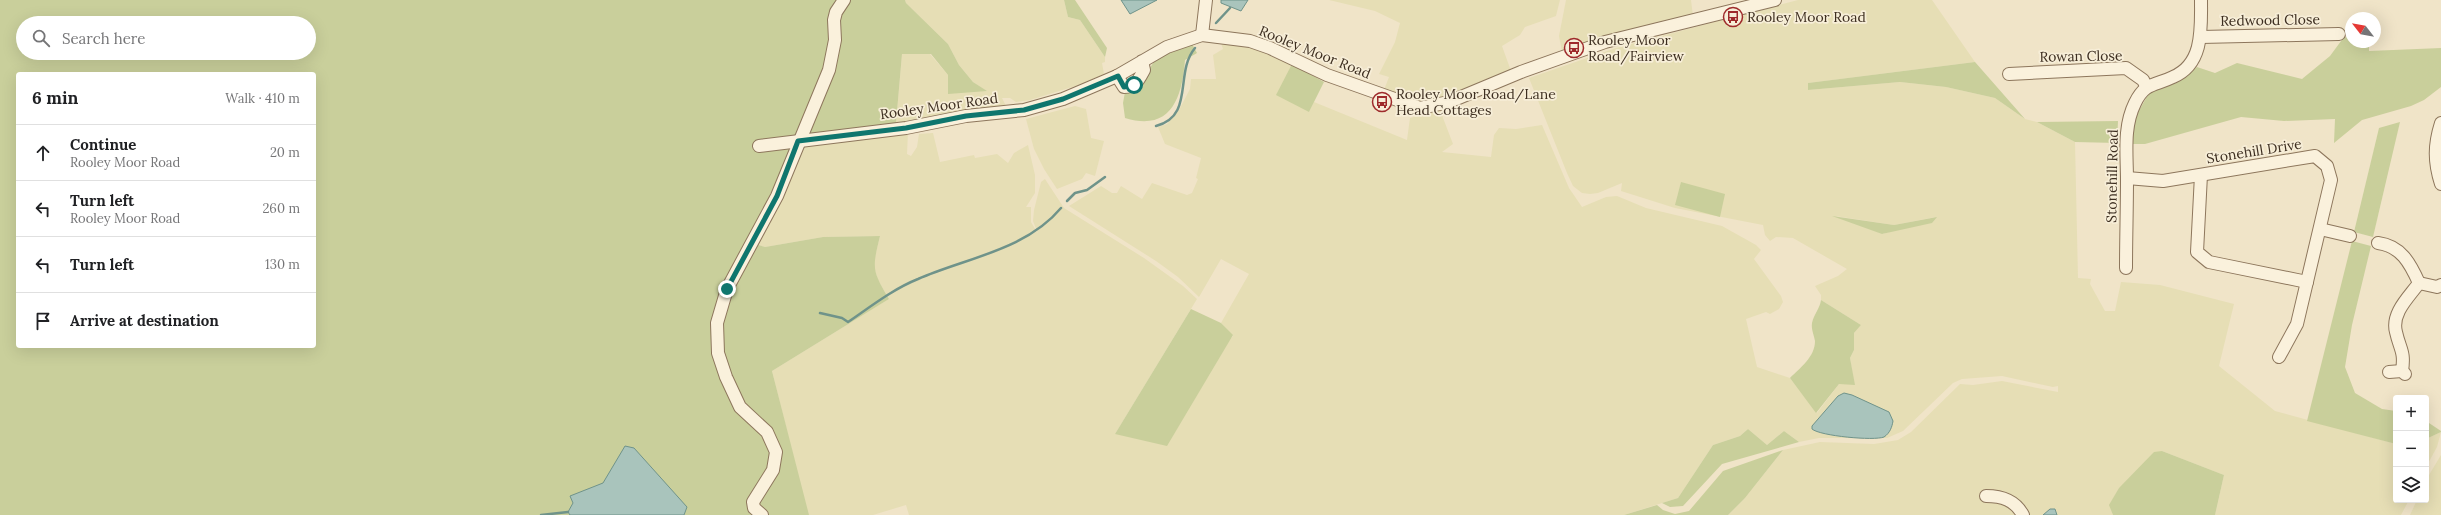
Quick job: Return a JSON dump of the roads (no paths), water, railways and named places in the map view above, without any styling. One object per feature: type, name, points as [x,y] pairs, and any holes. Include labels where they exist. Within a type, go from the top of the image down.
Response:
[{"type":"street","points":[[762,515],[754,508],[753,502],[773,470],[776,452],[767,432],[740,407],[718,353],[717,323],[727,289],[777,196],[798,141],[829,70],[835,40],[834,20],[836,12],[844,0]]},
{"type":"street","points":[[1202,35],[1206,0]]},
{"type":"street","name":"Rooley Moor Road","points":[[759,146],[906,128],[966,116],[1024,110],[1063,99],[1118,76],[1167,47],[1202,35],[1250,41],[1270,48],[1327,75],[1420,108],[1449,102],[1521,72],[1605,42],[1775,0]]},
{"type":"street","points":[[2146,86],[2175,77],[2189,65],[2198,50],[2200,37],[2201,0]]},
{"type":"street","name":"Redwood Close","points":[[2200,37],[2339,34]]},
{"type":"street","name":"Rowan Close","points":[[2009,74],[2126,68],[2143,80],[2146,86]]},
{"type":"street","name":"Stonehill Road","points":[[2126,268],[2127,126],[2135,102],[2146,86]]},
{"type":"street","points":[[2441,123],[2435,166],[2441,184]]},
{"type":"street","name":"Stonehill Drive","points":[[2127,178],[2162,180],[2315,156],[2327,166],[2331,180],[2297,324],[2279,357]]},
{"type":"street","points":[[2201,174],[2197,252],[2209,262],[2307,282]]},
{"type":"street","points":[[2320,229],[2350,236]]},
{"type":"street","points":[[2378,243],[2388,244],[2402,253],[2410,263],[2420,283],[2437,288],[2441,285]]},
{"type":"street","points":[[2389,372],[2403,372],[2404,356],[2396,330],[2399,309],[2420,283]]},
{"type":"street","points":[[1986,496],[1999,496],[2009,500],[2019,508],[2023,515]]},
{"type":"water","points":[[1121,0],[1157,0],[1130,14]]},
{"type":"water","points":[[1221,0],[1248,0],[1241,11],[1221,3]]},
{"type":"water","points":[[1844,393],[1852,395],[1889,412],[1893,421],[1888,434],[1884,437],[1878,438],[1859,438],[1825,434],[1812,429],[1812,426],[1838,396]]},
{"type":"water","points":[[625,446],[634,448],[687,507],[684,515],[570,515],[568,512],[573,503],[570,496],[603,483]]},
{"type":"water","points":[[2050,509],[2055,509],[2057,515],[2043,515]]},
{"type":"waterway","points":[[1216,23],[1230,8]]},
{"type":"waterway","points":[[1156,126],[1168,121],[1176,113],[1180,104],[1189,58],[1195,48]]},
{"type":"waterway","points":[[1067,201],[1075,193],[1087,190],[1105,177]]},
{"type":"waterway","points":[[820,313],[842,318],[848,322],[909,283],[994,251],[1031,234],[1047,222],[1061,208]]},
{"type":"waterway","points":[[541,515],[568,512]]},
{"type":"place","name":"Rooley Moor Road","points":[[1733,17]]},
{"type":"place","name":"Rooley Moor Road/Fairview","points":[[1574,48]]},
{"type":"place","name":"Rooley Moor Road/Lane Head Cottages","points":[[1382,102]]}]
